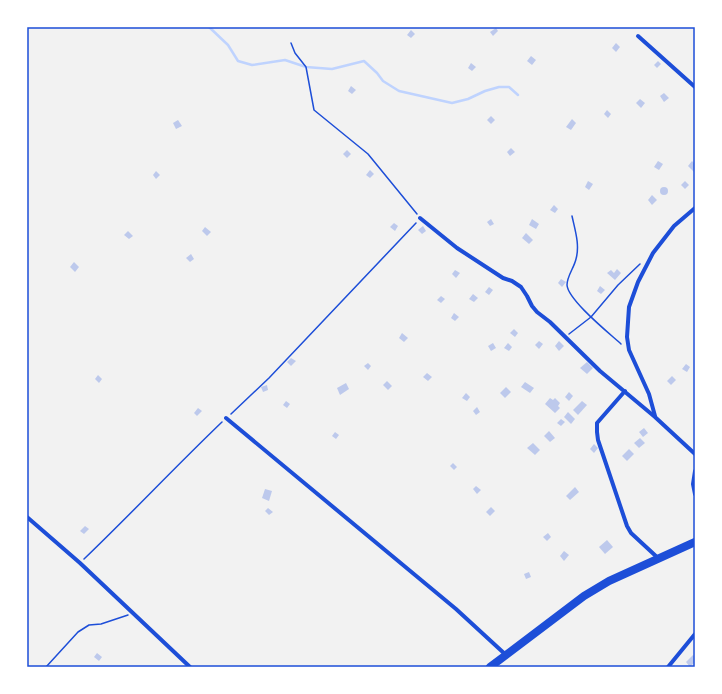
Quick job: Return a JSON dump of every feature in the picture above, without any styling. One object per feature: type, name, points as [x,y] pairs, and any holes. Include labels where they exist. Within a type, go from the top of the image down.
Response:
[{"type":"main road","points":[[490,667],[584,596],[609,581],[695,542]]},
{"type":"street","points":[[638,36],[695,87]]},
{"type":"street","points":[[655,416],[650,394],[629,350],[627,337],[629,307],[638,282],[654,253],[674,226],[695,208]]},
{"type":"street","points":[[420,218],[457,248],[503,278],[512,281],[521,287],[537,312],[550,322],[600,371],[655,416],[695,454]]},
{"type":"street","points":[[625,391],[597,423],[598,440],[627,526],[631,533],[658,558]]},
{"type":"street","points":[[226,418],[456,609],[506,655]]},
{"type":"street","points":[[695,471],[693,484],[695,494]]},
{"type":"street","points":[[27,517],[80,563],[190,667]]},
{"type":"street","points":[[668,667],[695,634]]},
{"type":"path","points":[[80,563],[180,463],[269,378],[420,218],[368,154],[314,110],[306,67],[295,53],[291,43]]},
{"type":"path","points":[[572,216],[577,241],[577,255],[567,281],[567,289],[576,303],[629,350]]},
{"type":"path","points":[[566,337],[591,317],[618,285],[643,262]]},
{"type":"path","points":[[46,667],[78,632],[89,625],[101,624],[133,613]]},
{"type":"building","points":[[496,28],[498,31],[493,36],[490,32]]},
{"type":"building","points":[[411,30],[415,34],[411,38],[407,35]]},
{"type":"building","points":[[616,43],[620,47],[616,52],[612,48]]},
{"type":"building","points":[[531,56],[536,60],[532,65],[527,61]]},
{"type":"building","points":[[658,61],[661,64],[657,68],[654,65]]},
{"type":"building","points":[[471,63],[476,67],[472,71],[468,68]]},
{"type":"building","points":[[351,86],[356,90],[352,94],[348,91]]},
{"type":"building","points":[[664,93],[669,98],[664,102],[660,96]]},
{"type":"building","points":[[640,99],[645,103],[641,108],[636,103]]},
{"type":"building","points":[[607,110],[611,114],[608,118],[604,114]]},
{"type":"building","points":[[491,116],[495,120],[491,124],[487,120]]},
{"type":"building","points":[[572,119],[576,123],[571,130],[566,127]]},
{"type":"building","points":[[178,120],[182,126],[176,129],[173,123]]},
{"type":"building","points":[[511,148],[515,152],[510,156],[507,152]]},
{"type":"building","points":[[347,150],[351,154],[347,158],[343,154]]},
{"type":"building","points":[[658,161],[663,164],[659,170],[654,167]]},
{"type":"building","points":[[692,161],[695,164],[695,173],[688,166]]},
{"type":"building","points":[[370,170],[374,174],[370,178],[366,175]]},
{"type":"building","points":[[156,171],[160,175],[156,179],[153,175]]},
{"type":"building","points":[[588,181],[593,184],[589,190],[585,187]]},
{"type":"building","points":[[685,181],[689,185],[685,189],[681,185]]},
{"type":"building","points":[[664,187],[667,188],[667,194],[664,195],[661,194],[660,191],[661,188]]},
{"type":"building","points":[[652,195],[657,200],[652,205],[648,200]]},
{"type":"building","points":[[554,205],[558,209],[555,213],[550,210]]},
{"type":"building","points":[[491,219],[494,224],[490,226],[487,222]]},
{"type":"building","points":[[532,219],[539,224],[536,229],[529,225]]},
{"type":"building","points":[[394,223],[398,226],[395,231],[390,227]]},
{"type":"building","points":[[423,226],[426,231],[422,234],[418,230]]},
{"type":"building","points":[[205,227],[211,232],[207,236],[202,231]]},
{"type":"building","points":[[128,231],[133,236],[129,239],[124,235]]},
{"type":"building","points":[[526,233],[533,240],[529,244],[522,238]]},
{"type":"building","points":[[191,254],[194,259],[190,262],[186,258]]},
{"type":"building","points":[[74,262],[79,267],[75,272],[70,267]]},
{"type":"building","points":[[617,269],[621,273],[615,280],[607,273],[611,270],[614,273]]},
{"type":"building","points":[[455,270],[460,273],[456,278],[452,274]]},
{"type":"building","points":[[561,279],[566,282],[562,287],[558,283]]},
{"type":"building","points":[[600,286],[605,290],[601,294],[597,291]]},
{"type":"building","points":[[489,287],[493,290],[489,295],[485,292]]},
{"type":"building","points":[[473,294],[478,298],[474,302],[469,299]]},
{"type":"building","points":[[441,296],[445,299],[441,303],[437,300]]},
{"type":"building","points":[[454,313],[459,317],[455,321],[451,318]]},
{"type":"building","points":[[514,329],[518,333],[515,337],[510,333]]},
{"type":"building","points":[[402,333],[408,338],[404,342],[399,338]]},
{"type":"building","points":[[539,341],[543,344],[539,349],[535,345]]},
{"type":"building","points":[[559,341],[564,346],[559,351],[555,346]]},
{"type":"building","points":[[493,343],[496,348],[491,351],[488,346]]},
{"type":"building","points":[[508,343],[512,347],[509,351],[504,348]]},
{"type":"building","points":[[291,358],[296,361],[291,366],[287,362]]},
{"type":"building","points":[[587,362],[593,368],[587,374],[580,368]]},
{"type":"building","points":[[368,363],[371,366],[368,370],[364,366]]},
{"type":"building","points":[[686,364],[690,367],[687,372],[682,369]]},
{"type":"building","points":[[427,373],[432,377],[428,381],[423,377]]},
{"type":"building","points":[[98,375],[102,379],[99,383],[95,379]]},
{"type":"building","points":[[672,376],[676,380],[671,385],[667,381]]},
{"type":"building","points":[[387,381],[392,386],[388,390],[383,385]]},
{"type":"building","points":[[525,382],[534,388],[530,393],[521,387]]},
{"type":"building","points":[[346,383],[349,389],[340,395],[337,388]]},
{"type":"building","points":[[267,385],[268,390],[263,392],[261,387]]},
{"type":"building","points":[[506,387],[511,392],[505,398],[500,393]]},
{"type":"building","points":[[569,392],[573,396],[569,401],[565,397]]},
{"type":"building","points":[[466,393],[470,397],[467,401],[462,398]]},
{"type":"building","points":[[550,398],[553,400],[555,398],[560,403],[558,406],[560,408],[555,413],[545,404]]},
{"type":"building","points":[[286,401],[290,404],[287,408],[283,405]]},
{"type":"building","points":[[582,401],[587,405],[578,415],[573,410]]},
{"type":"building","points":[[477,407],[480,412],[476,415],[473,411]]},
{"type":"building","points":[[198,408],[202,411],[197,416],[194,413]]},
{"type":"building","points":[[568,412],[575,419],[571,424],[564,417]]},
{"type":"building","points":[[561,419],[565,422],[561,426],[557,423]]},
{"type":"building","points":[[644,428],[648,433],[643,437],[639,432]]},
{"type":"building","points":[[549,431],[555,438],[550,442],[544,436]]},
{"type":"building","points":[[335,432],[339,435],[336,439],[332,436]]},
{"type":"building","points":[[640,438],[645,443],[639,448],[634,443]]},
{"type":"building","points":[[533,443],[540,450],[535,455],[527,448]]},
{"type":"building","points":[[594,444],[598,448],[594,453],[590,449]]},
{"type":"building","points":[[629,449],[634,454],[627,461],[622,456]]},
{"type":"building","points":[[453,463],[457,467],[454,470],[450,466]]},
{"type":"building","points":[[476,486],[481,490],[477,494],[473,489]]},
{"type":"building","points":[[575,487],[579,492],[570,500],[566,496]]},
{"type":"building","points":[[265,489],[272,491],[269,501],[262,498]]},
{"type":"building","points":[[491,507],[495,511],[490,516],[486,512]]},
{"type":"building","points":[[268,508],[273,512],[269,515],[265,511]]},
{"type":"building","points":[[85,526],[89,529],[84,534],[80,531]]},
{"type":"building","points":[[548,533],[551,537],[547,541],[543,537]]},
{"type":"building","points":[[607,540],[613,547],[605,554],[599,547]]},
{"type":"building","points":[[564,551],[569,555],[564,561],[560,556]]},
{"type":"building","points":[[529,572],[531,577],[526,579],[524,574]]},
{"type":"building","points":[[97,653],[102,657],[99,661],[94,657]]},
{"type":"building","points":[[693,655],[695,657],[695,662],[690,667],[686,662]]},
{"type":"waterway","points":[[209,27],[228,45],[238,61],[252,65],[285,60],[306,67],[332,69],[364,61],[383,81],[399,91],[452,103],[468,99],[485,91],[499,87],[509,87],[518,95]]}]
